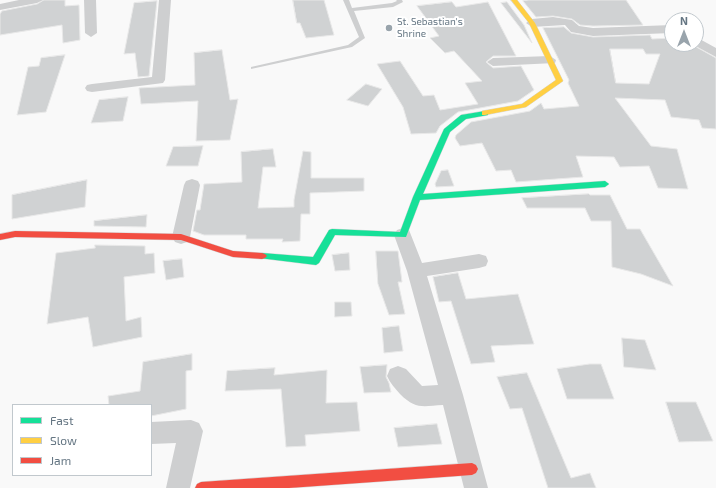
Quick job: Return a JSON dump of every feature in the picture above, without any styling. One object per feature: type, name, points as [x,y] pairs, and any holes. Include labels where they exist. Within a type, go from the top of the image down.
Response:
[{"type":"street","points":[[0,7],[37,0]]},
{"type":"street","points":[[90,0],[91,33]]},
{"type":"street","points":[[92,88],[158,80],[165,0]]},
{"type":"street","points":[[201,488],[474,479],[452,395],[416,271],[403,235],[417,197],[447,131],[464,117],[524,106],[560,81],[532,23],[514,0]]},
{"type":"street","points":[[532,23],[568,22],[576,29],[592,32],[664,28]]},
{"type":"street","points":[[704,46],[716,54]]},
{"type":"street","points":[[493,62],[550,60]]},
{"type":"street","points":[[417,197],[604,184]]},
{"type":"street","points":[[182,237],[192,185]]},
{"type":"street","points":[[0,237],[15,234],[182,237],[233,254],[316,261],[332,232],[403,235]]},
{"type":"street","points":[[416,271],[479,261]]},
{"type":"street","points":[[398,376],[417,396],[452,395]]},
{"type":"street","points":[[152,433],[191,430],[178,488]]},
{"type":"lane","points":[[253,68],[350,46],[362,38],[346,0]]},
{"type":"lane","points":[[350,10],[393,5],[400,2],[399,0]]},
{"type":"building","points":[[44,0],[65,0],[65,6],[79,5],[80,40],[63,43],[62,25],[0,35],[0,14],[2,11],[37,4]]},
{"type":"building","points":[[293,0],[324,0],[334,35],[306,38],[300,23],[297,23]]},
{"type":"building","points":[[626,0],[643,25],[593,26],[580,25],[572,19],[553,16],[536,17],[523,1]]},
{"type":"building","points":[[157,1],[149,76],[138,77],[135,53],[124,54],[134,3]]},
{"type":"building","points":[[452,2],[456,7],[488,2],[516,56],[493,56],[486,62],[493,68],[521,66],[534,90],[518,101],[458,112],[440,126],[436,133],[411,134],[403,107],[377,64],[400,61],[423,96],[434,95],[440,110],[478,104],[465,83],[482,81],[454,51],[445,53],[430,38],[439,36],[417,6]]},
{"type":"building","points":[[507,2],[524,25],[532,43],[501,3]]},
{"type":"building","points":[[564,27],[571,33],[593,37],[650,35],[652,39],[664,38],[664,52],[704,51],[716,58],[716,129],[702,128],[699,120],[671,117],[665,100],[615,98],[651,146],[677,149],[688,189],[658,188],[649,166],[620,167],[614,157],[576,156],[583,177],[516,182],[511,170],[496,171],[482,143],[460,146],[455,138],[456,135],[471,122],[530,111],[541,103],[544,109],[579,106],[568,83],[569,80],[543,28]],"holes":[[[610,49],[643,49],[646,54],[660,54],[649,84],[616,83]]]},
{"type":"building","points":[[222,50],[230,100],[238,99],[230,140],[196,141],[198,101],[141,104],[139,88],[195,85],[194,53]]},
{"type":"building","points":[[65,55],[46,112],[17,115],[28,67],[39,66],[41,58]]},
{"type":"building","points":[[366,84],[382,89],[368,106],[347,100]]},
{"type":"building","points":[[128,97],[123,121],[91,123],[99,100]]},
{"type":"building","points":[[203,146],[198,166],[166,166],[173,147]]},
{"type":"building","points":[[273,149],[276,167],[263,167],[258,208],[294,207],[303,151],[311,152],[311,178],[364,178],[364,191],[310,193],[310,214],[301,214],[300,241],[282,242],[283,239],[246,239],[246,235],[204,235],[193,231],[197,210],[200,210],[204,184],[242,182],[241,152]]},
{"type":"building","points":[[448,170],[454,186],[436,187],[435,184],[441,171]]},
{"type":"building","points":[[87,180],[85,207],[12,219],[12,195]]},
{"type":"building","points":[[589,194],[610,195],[627,229],[640,229],[673,286],[641,274],[612,267],[611,221],[591,221],[585,208],[527,208],[522,198]]},
{"type":"building","points":[[147,215],[146,227],[94,226],[94,221]]},
{"type":"building","points":[[95,245],[145,246],[145,254],[154,253],[155,273],[124,277],[126,321],[141,317],[142,337],[93,347],[88,317],[47,324],[56,253],[95,248]]},
{"type":"building","points":[[376,251],[398,251],[402,282],[398,282],[405,314],[389,315],[378,284]]},
{"type":"building","points":[[349,253],[350,270],[335,271],[332,255]]},
{"type":"building","points":[[182,259],[184,277],[166,280],[163,261]]},
{"type":"building","points":[[458,273],[466,299],[518,294],[534,344],[491,346],[495,362],[471,364],[451,301],[439,302],[433,277]]},
{"type":"building","points":[[335,302],[351,302],[352,316],[335,317]]},
{"type":"building","points":[[399,326],[403,351],[384,353],[382,328]]},
{"type":"building","points":[[622,338],[645,340],[656,370],[624,367]]},
{"type":"building","points":[[192,354],[192,370],[186,371],[186,409],[152,416],[152,404],[109,404],[108,396],[140,391],[143,362]]},
{"type":"building","points":[[590,364],[601,364],[614,399],[567,399],[557,369]]},
{"type":"building","points":[[387,365],[386,377],[391,392],[364,393],[360,367]]},
{"type":"building","points":[[275,368],[274,375],[327,370],[326,403],[357,402],[360,431],[305,435],[306,446],[286,447],[281,389],[225,391],[227,371]]},
{"type":"building","points":[[527,373],[571,478],[590,473],[596,488],[548,488],[522,408],[510,409],[497,377]]},
{"type":"building","points":[[666,402],[696,402],[713,441],[679,442]]},
{"type":"building","points":[[437,424],[442,444],[398,447],[394,428]]},
{"type":"traffic: fast","points":[[262,256],[316,261],[332,232],[403,235],[417,197],[447,131],[464,117],[485,113]]},
{"type":"traffic: fast","points":[[417,197],[605,184]]},
{"type":"traffic: slow","points":[[485,113],[524,106],[560,81],[532,23],[514,0]]},
{"type":"traffic: jam","points":[[0,237],[15,234],[181,237],[233,254],[262,256]]},
{"type":"traffic: jam","points":[[201,488],[472,469]]},
{"type":"place","name":"St. Sebastian's Shrine","points":[[389,28]]}]
